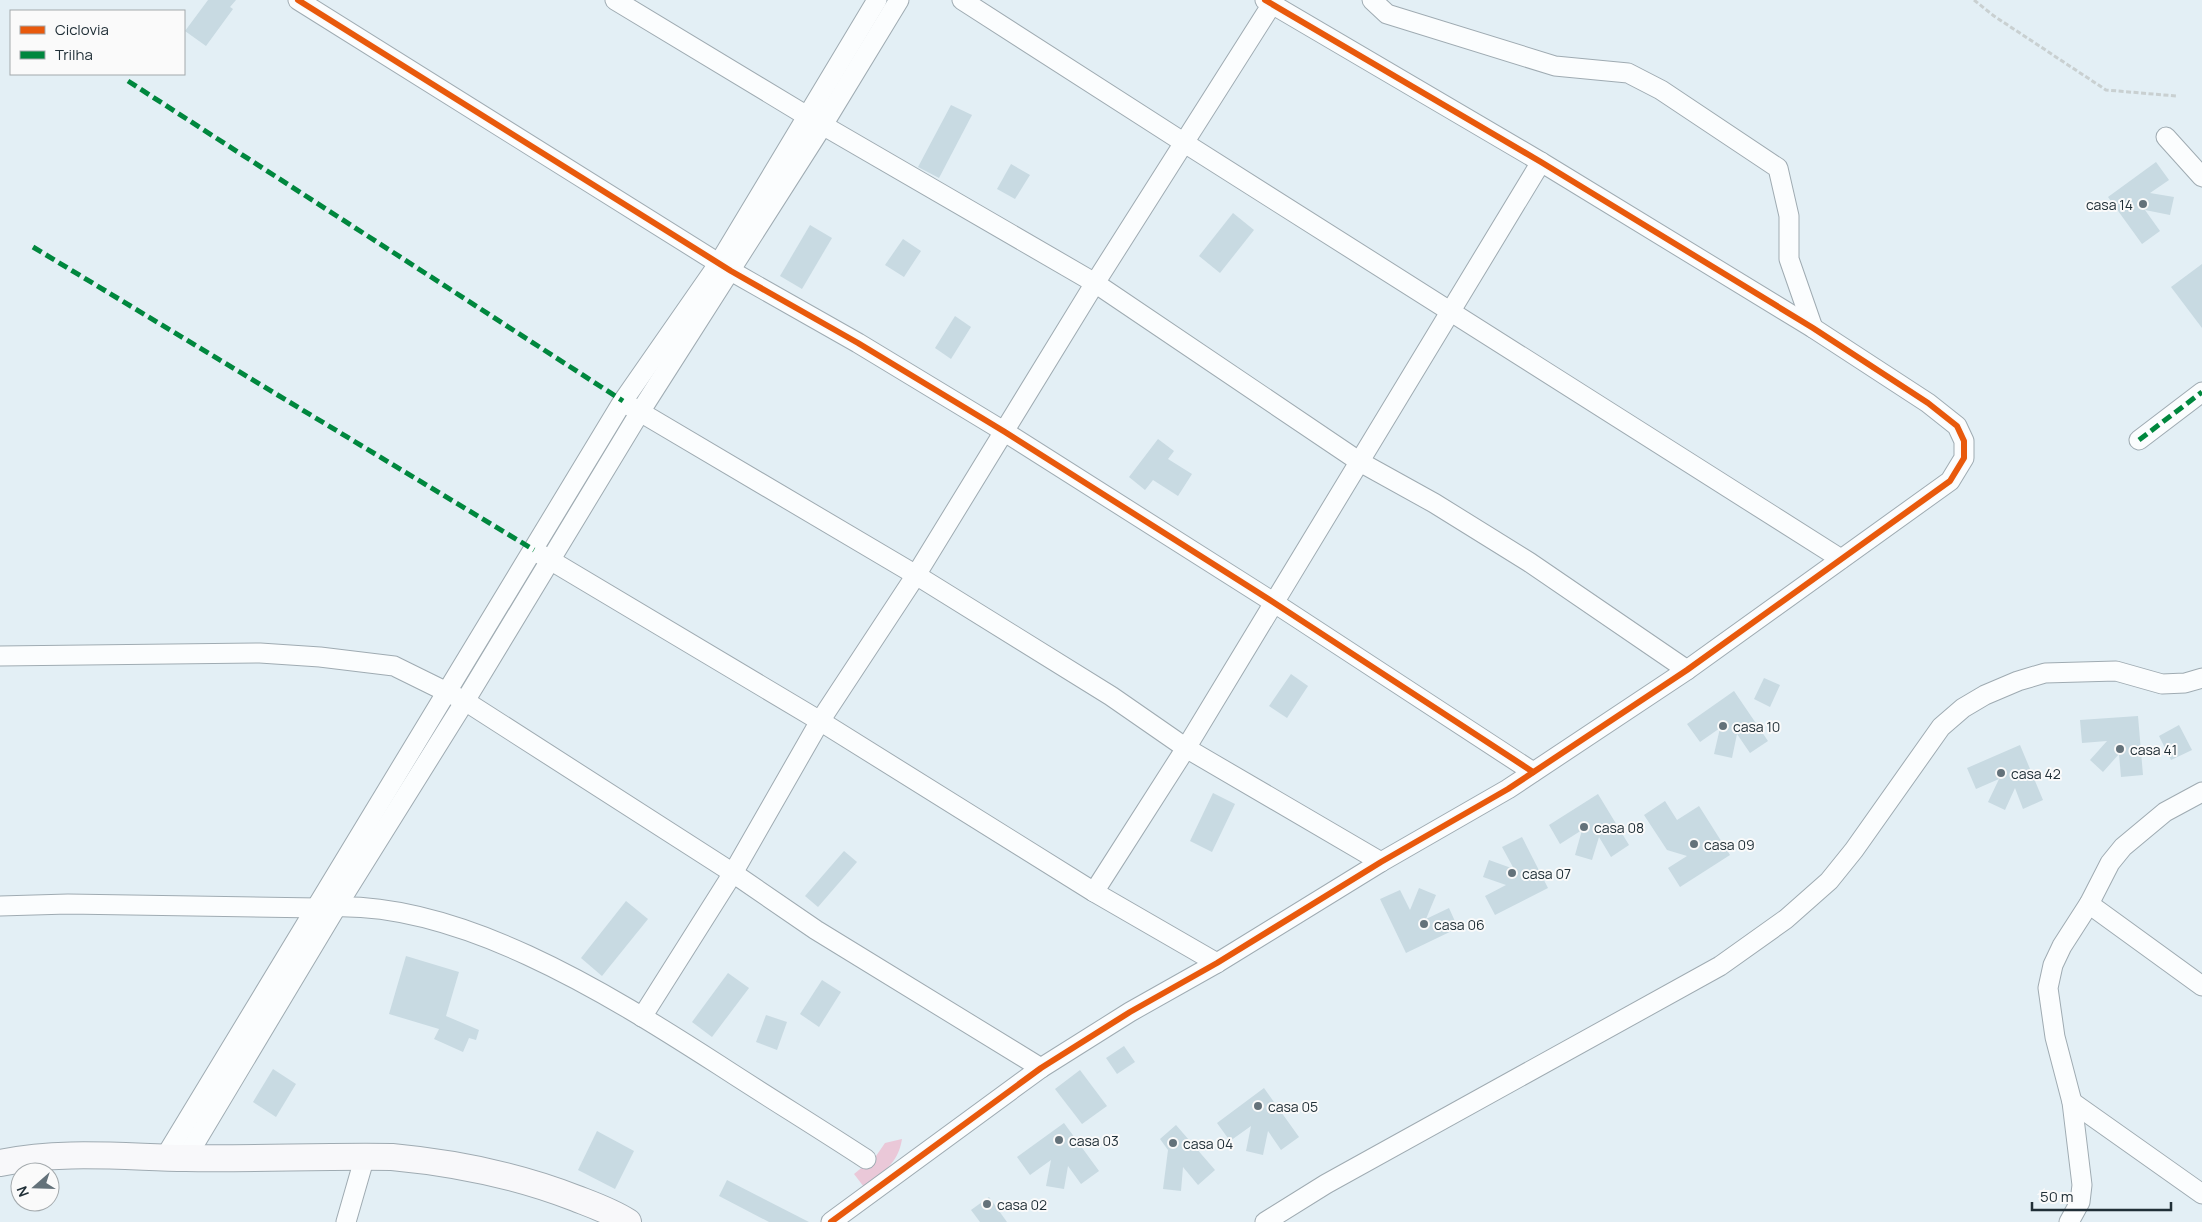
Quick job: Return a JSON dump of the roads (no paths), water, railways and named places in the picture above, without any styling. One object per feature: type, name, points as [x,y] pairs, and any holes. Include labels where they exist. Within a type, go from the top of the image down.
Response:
[{"type":"main road","points":[[0,1163],[17,1159],[74,1155],[176,1158],[365,1156],[424,1160],[498,1172],[558,1191],[616,1214],[628,1222]]},
{"type":"street","points":[[298,0],[725,267],[858,343],[1005,432],[1273,602],[1533,772]]},
{"type":"street","points":[[615,0],[815,121],[1095,283],[1360,462],[1434,503],[1529,562],[1687,670]]},
{"type":"street","points":[[815,121],[877,0]]},
{"type":"street","points":[[176,1158],[318,908],[447,693],[640,412],[725,267],[815,121],[899,0]]},
{"type":"street","points":[[962,0],[1841,559]]},
{"type":"street","points":[[1372,0],[1387,14],[1555,66],[1628,73],[1661,90],[1778,168],[1789,216],[1789,259],[1813,328]]},
{"type":"street","points":[[642,1017],[733,872],[820,721],[916,575],[1269,2],[1541,162],[1813,328],[1928,403],[1957,426],[1964,441],[1964,458],[1950,482],[1687,670],[1508,789],[1381,862],[1218,963],[1122,1017],[1041,1068],[831,1222]]},
{"type":"street","points":[[2166,137],[2202,177]]},
{"type":"street","points":[[1094,892],[1186,748],[1541,162]]},
{"type":"street","points":[[176,1158],[466,701],[622,401],[725,267]]},
{"type":"street","points":[[2139,440],[2202,392]]},
{"type":"street","points":[[622,401],[916,575],[1111,696],[1186,748],[1381,862]]},
{"type":"street","points":[[542,555],[820,721],[1094,892],[1218,963]]},
{"type":"street","points":[[0,656],[212,652],[320,657],[394,666],[466,701],[733,872],[816,930],[1041,1068]]},
{"type":"street","points":[[1264,1222],[1326,1184],[1720,966],[1786,919],[1829,881],[1854,850],[1941,727],[1963,708],[1985,695],[2018,681],[2044,673],[2116,672],[2162,684],[2184,683],[2202,678]]},
{"type":"street","points":[[2069,1222],[2080,1202],[2082,1194],[2072,1102],[2055,1037],[2048,988],[2053,965],[2062,946],[2089,904],[2110,863],[2122,847],[2165,812],[2202,792]]},
{"type":"street","points":[[0,906],[68,904],[318,908],[337,906],[410,915],[490,940],[554,967],[642,1017],[776,1099],[866,1159]]},
{"type":"street","points":[[2089,904],[2202,986]]},
{"type":"street","points":[[2072,1102],[2202,1194]]},
{"type":"street","points":[[346,1222],[365,1156]]},
{"type":"place","name":"casa 14","points":[[2143,204]]},
{"type":"place","name":"casa 10","points":[[1723,726]]},
{"type":"place","name":"casa 41","points":[[2120,749]]},
{"type":"place","name":"casa 42","points":[[2001,773]]},
{"type":"place","name":"casa 08","points":[[1584,827]]},
{"type":"place","name":"casa 09","points":[[1694,844]]},
{"type":"place","name":"casa 07","points":[[1512,873]]},
{"type":"place","name":"casa 06","points":[[1424,924]]},
{"type":"place","name":"casa 05","points":[[1258,1106]]},
{"type":"place","name":"casa 03","points":[[1059,1140]]},
{"type":"place","name":"casa 04","points":[[1173,1143]]},
{"type":"place","name":"casa 02","points":[[987,1204]]}]
